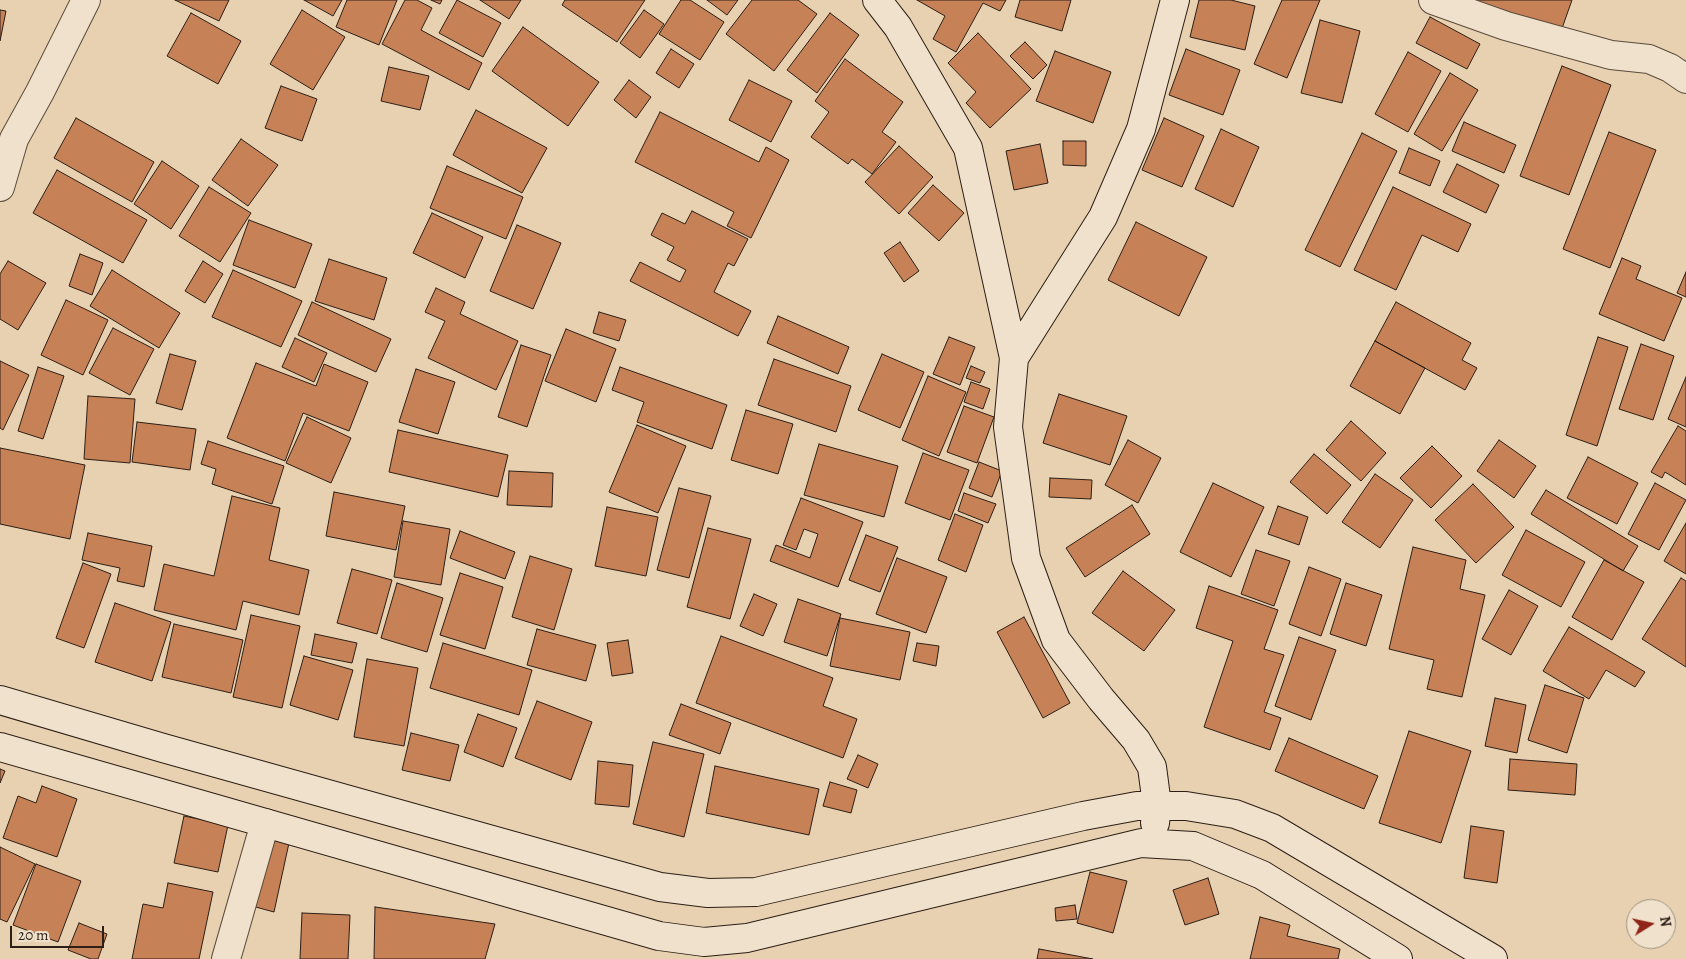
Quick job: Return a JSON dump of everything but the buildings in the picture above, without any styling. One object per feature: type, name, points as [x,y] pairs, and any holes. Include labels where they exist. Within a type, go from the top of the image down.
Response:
[{"type":"main road","points":[[0,188],[7,138],[40,92],[86,0]]},
{"type":"main road","points":[[877,0],[898,27],[968,148],[1014,358],[1008,427],[1026,558],[1056,640],[1101,699],[1136,740],[1152,767],[1157,806],[1152,844]]},
{"type":"main road","points":[[1014,358],[1103,217],[1141,129],[1175,0]]},
{"type":"main road","points":[[1433,0],[1506,26],[1611,55],[1649,59],[1670,68],[1686,79]]},
{"type":"main road","points":[[0,700],[163,748],[660,887],[708,894],[756,892],[1083,816],[1137,806],[1186,806],[1235,814],[1272,828],[1493,959]]},
{"type":"main road","points":[[0,748],[658,936],[704,942],[747,938],[1141,843],[1193,846],[1262,875],[1398,959]]},
{"type":"main road","points":[[151,790],[163,748]]},
{"type":"main road","points":[[226,959],[265,823]]}]
